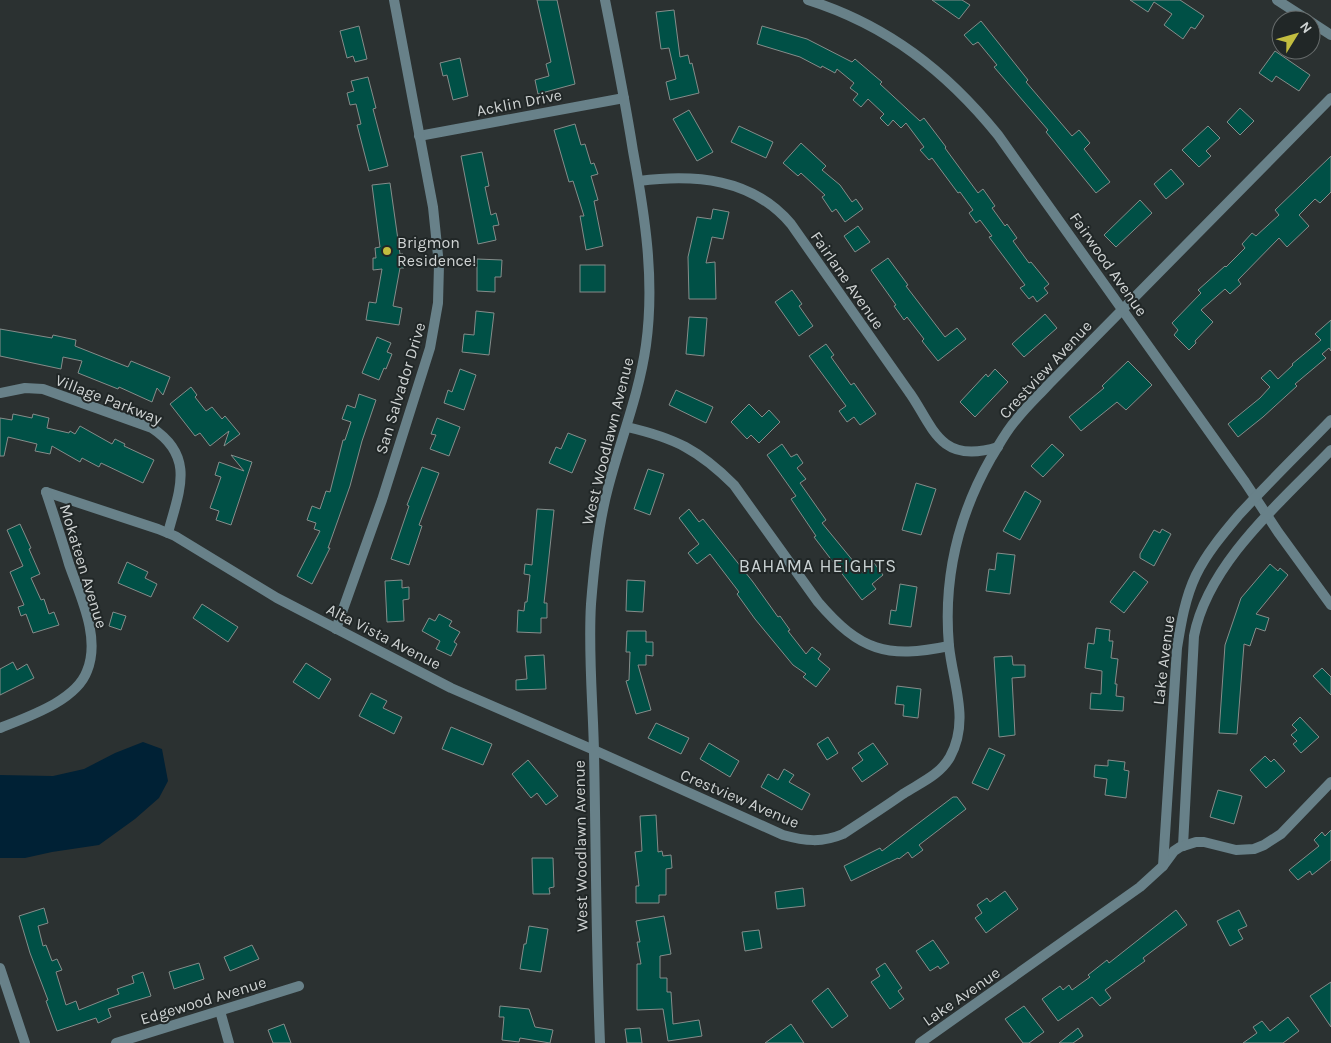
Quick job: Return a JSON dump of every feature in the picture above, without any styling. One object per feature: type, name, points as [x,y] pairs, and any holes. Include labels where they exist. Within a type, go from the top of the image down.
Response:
[{"type":"street","name":"San Salvador Drive","points":[[336,628],[382,500],[430,348],[436,324],[440,281],[433,207],[394,0]]},
{"type":"street","name":"West Woodlawn Avenue","points":[[600,1043],[590,639],[594,573],[607,492],[633,408],[646,348],[650,294],[647,239],[639,181],[605,0]]},
{"type":"street","name":"Fairwood Avenue","points":[[808,0],[883,32],[927,62],[965,96],[998,135],[1331,605]]},
{"type":"street","points":[[1277,0],[1293,10]]},
{"type":"street","name":"Acklin Drive","points":[[419,136],[624,98]]},
{"type":"street","name":"Crestview Avenue","points":[[594,750],[783,835],[804,841],[834,838],[843,834],[938,771],[954,749],[960,716],[960,702],[949,646],[948,592],[956,540],[975,489],[998,447],[1015,421],[1122,309],[1331,98]]},
{"type":"street","name":"Fairlane Avenue","points":[[639,181],[664,178],[694,179],[733,185],[750,191],[772,205],[796,232],[914,399],[938,437],[948,446],[968,451],[988,450],[998,447]]},
{"type":"street","name":"Village Parkway","points":[[0,393],[25,388],[43,389],[152,428],[163,435],[174,449],[181,466],[182,475],[168,533]]},
{"type":"street","name":"Lake Avenue","points":[[1163,866],[1176,648],[1189,592],[1204,559],[1214,544],[1255,498],[1331,420]]},
{"type":"street","points":[[627,427],[651,432],[679,442],[722,472],[734,485],[818,602],[830,616],[856,638],[894,652],[921,652],[949,646]]},
{"type":"street","name":"Lake Avenue","points":[[920,1043],[1140,887],[1163,866],[1174,851],[1183,846],[1196,626],[1206,600],[1226,564],[1267,516],[1331,450]]},
{"type":"street","name":"Mokateen Avenue","points":[[0,728],[58,702],[83,678],[90,661],[91,648],[88,622],[46,492],[168,533]]},
{"type":"street","name":"Alta Vista Avenue","points":[[168,533],[277,598],[451,688],[594,750]]},
{"type":"street","points":[[1183,846],[1204,842],[1243,850],[1264,845],[1281,834],[1331,782]]},
{"type":"street","points":[[0,968],[25,1043]]},
{"type":"street","name":"Edgewood Avenue","points":[[116,1043],[299,986]]},
{"type":"street","points":[[220,1011],[229,1043]]},
{"type":"water","points":[[143,742],[162,749],[168,781],[159,798],[135,819],[99,845],[25,858],[0,858],[0,775],[53,776],[84,769],[115,753]]},
{"type":"building","points":[[537,0],[557,0],[575,84],[538,94],[535,80],[549,76],[546,64],[551,62]]},
{"type":"building","points":[[932,0],[962,0],[970,5],[959,19]]},
{"type":"building","points":[[1130,0],[1180,0],[1204,16],[1195,29],[1191,27],[1183,39],[1164,25],[1172,14],[1154,2],[1148,12]]},
{"type":"building","points":[[674,10],[680,57],[688,55],[690,64],[692,63],[699,93],[670,100],[666,82],[676,79],[669,48],[661,49],[656,12]]},
{"type":"building","points":[[981,21],[1028,80],[1026,82],[1072,136],[1079,130],[1090,143],[1084,149],[1110,182],[1096,193],[1046,132],[1048,130],[994,67],[997,65],[978,42],[973,45],[964,35]]},
{"type":"building","points":[[359,26],[367,59],[355,62],[353,56],[347,58],[340,31]]},
{"type":"building","points":[[762,26],[807,39],[852,62],[855,59],[882,82],[880,84],[920,121],[924,118],[978,193],[983,189],[995,206],[992,208],[1005,226],[1007,224],[1017,238],[1013,241],[1029,263],[1031,262],[1049,284],[1044,288],[1048,293],[1037,302],[1033,296],[1029,299],[1020,288],[1025,285],[989,237],[992,236],[980,220],[976,223],[969,213],[973,210],[932,158],[929,160],[920,150],[924,147],[906,123],[901,128],[893,120],[888,126],[880,118],[884,114],[868,99],[861,107],[853,100],[858,94],[850,88],[854,83],[837,69],[835,73],[800,57],[757,44]]},
{"type":"building","points":[[1271,56],[1271,60],[1288,60],[1310,75],[1299,91],[1276,76],[1272,82],[1259,73]]},
{"type":"building","points":[[460,58],[468,96],[453,100],[447,75],[443,76],[440,63]]},
{"type":"building","points":[[368,77],[376,108],[373,109],[388,166],[369,171],[357,125],[361,124],[356,104],[350,105],[347,93],[354,91],[351,81]]},
{"type":"building","points":[[1240,108],[1254,121],[1240,135],[1227,122]]},
{"type":"building","points":[[689,110],[713,152],[697,161],[673,119]]},
{"type":"building","points":[[575,124],[581,145],[585,144],[591,164],[594,163],[598,174],[591,176],[598,200],[594,201],[603,246],[586,250],[580,216],[584,216],[573,181],[569,182],[554,130]]},
{"type":"building","points":[[739,126],[773,142],[766,158],[731,142]]},
{"type":"building","points":[[1208,126],[1220,138],[1206,151],[1211,156],[1199,167],[1182,150]]},
{"type":"building","points":[[801,143],[826,166],[822,170],[840,185],[852,202],[856,199],[863,209],[845,222],[836,209],[832,212],[822,197],[825,195],[801,173],[798,176],[783,163]]},
{"type":"building","points":[[482,152],[489,186],[485,187],[491,215],[496,213],[499,225],[493,226],[496,240],[478,244],[461,156]]},
{"type":"building","points":[[1331,156],[1331,192],[1320,203],[1315,199],[1299,215],[1309,226],[1287,247],[1279,238],[1238,280],[1241,284],[1230,294],[1225,289],[1201,310],[1213,322],[1189,350],[1174,335],[1178,330],[1172,323],[1201,293],[1198,290],[1226,267],[1245,248],[1242,244],[1252,233],[1256,236],[1279,215],[1275,210]]},
{"type":"building","points":[[1171,169],[1184,184],[1166,199],[1154,184]]},
{"type":"building","points":[[390,183],[400,254],[403,254],[404,268],[400,268],[393,306],[402,308],[399,325],[366,320],[369,302],[376,303],[382,269],[373,270],[373,258],[376,258],[375,248],[380,247],[372,185]]},
{"type":"building","points":[[1140,200],[1152,213],[1116,247],[1104,235]]},
{"type":"building","points":[[713,209],[729,212],[723,239],[712,237],[706,263],[715,262],[716,299],[689,299],[688,257],[697,217],[711,219]]},
{"type":"building","points":[[858,226],[870,242],[855,252],[844,236]]},
{"type":"building","points":[[888,258],[908,285],[906,286],[945,337],[957,328],[966,339],[938,361],[922,341],[924,339],[907,317],[904,320],[894,306],[896,305],[871,270]]},
{"type":"building","points":[[477,259],[502,260],[501,277],[495,277],[495,292],[477,291]]},
{"type":"building","points":[[580,265],[605,265],[605,292],[580,292]]},
{"type":"building","points":[[792,290],[802,304],[799,306],[813,326],[799,336],[775,302]]},
{"type":"building","points":[[476,311],[494,313],[489,355],[462,352],[464,334],[474,335]]},
{"type":"building","points":[[1045,314],[1057,328],[1024,357],[1012,344]]},
{"type":"building","points":[[689,317],[707,318],[704,356],[686,354]]},
{"type":"building","points":[[1331,320],[1331,351],[1329,348],[1322,354],[1326,358],[1295,384],[1297,386],[1263,417],[1238,437],[1228,424],[1260,398],[1270,387],[1261,378],[1270,370],[1278,379],[1292,364],[1321,340],[1315,334]]},
{"type":"building","points":[[0,329],[52,338],[53,335],[76,340],[75,346],[128,367],[131,361],[170,377],[163,395],[157,388],[152,402],[119,387],[118,389],[78,373],[82,361],[63,357],[61,369],[0,356]]},
{"type":"building","points":[[377,337],[391,343],[387,352],[392,354],[379,380],[362,373]]},
{"type":"building","points":[[826,344],[834,355],[831,357],[851,385],[854,383],[876,414],[860,425],[854,417],[847,422],[839,411],[846,406],[809,356]]},
{"type":"building","points":[[1128,361],[1152,385],[1126,410],[1117,402],[1081,431],[1069,417],[1104,388],[1102,386]]},
{"type":"building","points":[[460,369],[476,375],[464,410],[444,403],[448,390],[452,392]]},
{"type":"building","points":[[995,369],[1008,382],[975,417],[960,402],[986,374],[988,377]]},
{"type":"building","points":[[191,387],[197,395],[195,397],[206,411],[212,407],[222,419],[225,416],[240,434],[224,446],[229,431],[210,446],[200,433],[195,436],[170,404]]},
{"type":"building","points":[[676,390],[713,407],[706,423],[669,405]]},
{"type":"building","points":[[359,394],[376,400],[362,441],[350,486],[328,548],[330,548],[312,584],[297,576],[320,531],[314,529],[316,523],[307,520],[312,506],[320,509],[326,491],[330,492],[343,440],[345,440],[351,422],[342,419],[347,405],[355,408]]},
{"type":"building","points":[[749,404],[762,417],[769,410],[780,422],[759,443],[751,435],[747,439],[731,422]]},
{"type":"building","points":[[13,414],[32,418],[33,414],[49,418],[47,428],[69,433],[70,431],[75,434],[80,426],[112,444],[115,439],[125,444],[124,446],[154,460],[143,483],[101,463],[99,467],[82,458],[80,462],[52,446],[50,454],[35,451],[37,444],[8,437],[4,456],[0,456],[0,418],[12,420]]},
{"type":"building","points":[[437,418],[460,427],[449,456],[430,449],[436,435],[431,434]]},
{"type":"building","points":[[568,433],[586,440],[572,473],[549,463],[556,447],[561,449]]},
{"type":"building","points":[[782,444],[791,457],[797,454],[803,463],[797,468],[806,479],[800,483],[826,520],[822,523],[863,573],[874,563],[883,575],[872,584],[876,589],[862,600],[814,537],[816,536],[791,499],[796,496],[767,455]]},
{"type":"building","points":[[1052,444],[1064,455],[1043,477],[1031,466]]},
{"type":"building","points":[[231,455],[252,462],[231,525],[216,520],[219,511],[210,508],[221,477],[215,475],[219,462],[244,471]]},
{"type":"building","points":[[422,467],[439,473],[419,525],[422,526],[409,565],[391,559],[409,506],[407,505]]},
{"type":"building","points":[[648,469],[664,474],[650,515],[634,509]]},
{"type":"building","points":[[916,483],[936,489],[921,535],[902,530]]},
{"type":"building","points":[[1025,491],[1041,501],[1020,540],[1003,531]]},
{"type":"building","points":[[537,509],[554,510],[544,603],[547,603],[547,618],[541,618],[541,633],[517,632],[518,610],[524,611],[525,602],[527,602],[530,575],[524,574],[525,564],[532,565]]},
{"type":"building","points":[[689,509],[699,522],[703,519],[778,617],[780,616],[790,630],[788,631],[806,654],[812,647],[821,654],[818,659],[830,669],[816,687],[803,677],[806,674],[793,665],[755,619],[737,594],[739,592],[710,554],[697,564],[688,553],[699,544],[679,518]]},
{"type":"building","points":[[20,524],[40,574],[31,578],[41,600],[44,599],[49,614],[54,612],[59,625],[33,633],[26,614],[21,616],[18,607],[24,605],[10,572],[23,566],[7,530]]},
{"type":"building","points":[[1162,529],[1171,534],[1154,566],[1140,558],[1140,554],[1154,530],[1160,533]]},
{"type":"building","points":[[997,553],[1015,555],[1010,594],[986,591],[989,569],[995,570]]},
{"type":"building","points":[[127,562],[148,572],[145,578],[157,584],[151,597],[118,583]]},
{"type":"building","points":[[1270,564],[1278,571],[1280,568],[1288,575],[1256,614],[1269,618],[1265,631],[1256,628],[1250,646],[1244,644],[1237,734],[1219,733],[1225,645],[1241,598]]},
{"type":"building","points":[[1134,571],[1148,582],[1124,613],[1110,602]]},
{"type":"building","points":[[402,580],[402,588],[409,587],[409,599],[403,600],[404,621],[387,622],[385,581]]},
{"type":"building","points":[[627,580],[645,581],[643,612],[626,611]]},
{"type":"building","points":[[900,584],[917,587],[911,627],[889,624],[891,610],[896,611]]},
{"type":"building","points":[[202,604],[238,627],[228,642],[193,618]]},
{"type":"building","points":[[113,612],[126,616],[121,630],[109,626]]},
{"type":"building","points":[[439,614],[452,621],[449,626],[460,632],[454,642],[457,644],[451,656],[436,649],[440,641],[422,631],[429,618],[435,621]]},
{"type":"building","points":[[1096,628],[1110,630],[1109,641],[1113,641],[1111,658],[1118,659],[1115,684],[1117,684],[1116,696],[1124,697],[1123,711],[1090,709],[1091,693],[1101,694],[1102,671],[1085,668],[1088,643],[1094,644]]},
{"type":"building","points":[[627,631],[646,631],[646,642],[653,642],[653,656],[646,655],[646,665],[638,665],[651,710],[636,714],[626,681],[629,680],[630,652],[626,652]]},
{"type":"building","points":[[544,655],[546,689],[516,690],[516,680],[527,679],[525,656]]},
{"type":"building","points":[[1012,656],[1013,665],[1025,665],[1025,677],[1012,678],[1015,735],[999,737],[994,657]]},
{"type":"building","points":[[13,662],[17,670],[27,664],[34,678],[0,695],[0,669]]},
{"type":"building","points":[[306,663],[331,679],[319,699],[293,682]]},
{"type":"building","points":[[1322,668],[1331,677],[1331,695],[1313,676]]},
{"type":"building","points":[[897,686],[921,689],[918,718],[903,716],[904,705],[895,704]]},
{"type":"building","points":[[371,693],[387,701],[383,708],[402,717],[394,734],[359,716]]},
{"type":"building","points":[[1300,717],[1319,737],[1301,753],[1293,744],[1297,741],[1291,735],[1297,730],[1292,725]]},
{"type":"building","points":[[656,723],[689,738],[681,754],[648,738]]},
{"type":"building","points":[[451,727],[492,744],[483,765],[442,749]]},
{"type":"building","points":[[828,737],[838,753],[827,760],[817,744]]},
{"type":"building","points":[[709,743],[739,761],[730,777],[700,759]]},
{"type":"building","points":[[873,743],[888,764],[862,782],[852,768],[863,760],[858,753]]},
{"type":"building","points":[[989,748],[1005,755],[988,790],[972,783]]},
{"type":"building","points":[[1265,756],[1271,762],[1274,759],[1285,771],[1266,788],[1250,770]]},
{"type":"building","points":[[528,760],[558,796],[546,805],[537,793],[531,798],[512,774]]},
{"type":"building","points":[[1108,760],[1125,762],[1124,770],[1129,771],[1126,798],[1105,795],[1107,779],[1094,777],[1095,765],[1108,766]]},
{"type":"building","points":[[784,769],[794,775],[789,782],[810,794],[802,810],[761,787],[768,774],[778,780]]},
{"type":"building","points":[[1218,790],[1242,796],[1234,824],[1210,817]]},
{"type":"building","points":[[953,797],[957,797],[966,809],[919,845],[923,850],[912,858],[908,852],[899,859],[851,881],[844,866],[880,848],[882,851]]},
{"type":"building","points":[[656,815],[658,852],[662,851],[663,856],[671,855],[672,868],[666,869],[666,895],[659,895],[659,903],[636,903],[636,886],[639,886],[635,852],[642,851],[640,816]]},
{"type":"building","points":[[1331,830],[1331,860],[1312,875],[1310,871],[1298,880],[1289,870],[1319,846],[1314,840],[1322,832],[1325,836]]},
{"type":"building","points":[[532,858],[553,858],[554,887],[549,888],[550,894],[533,894]]},
{"type":"building","points":[[803,888],[805,906],[777,909],[775,892]]},
{"type":"building","points":[[1005,891],[1018,909],[986,933],[975,918],[982,913],[977,905],[987,898],[990,902]]},
{"type":"building","points":[[44,908],[48,923],[38,926],[43,946],[46,945],[52,961],[57,959],[62,970],[56,972],[66,1005],[76,1001],[79,1010],[119,994],[117,989],[134,983],[132,976],[143,972],[151,996],[108,1009],[111,1017],[98,1023],[96,1018],[57,1031],[19,916]]},
{"type":"building","points":[[1176,910],[1187,925],[1143,958],[1145,961],[1105,990],[1111,998],[1100,1006],[1092,997],[1058,1021],[1042,999],[1060,986],[1063,990],[1069,985],[1072,990],[1090,977],[1088,975],[1107,960],[1109,963]]},
{"type":"building","points":[[1239,910],[1247,926],[1238,930],[1243,939],[1230,946],[1217,921]]},
{"type":"building","points":[[664,916],[671,954],[660,956],[660,978],[667,978],[667,992],[671,992],[673,1024],[699,1020],[702,1036],[668,1041],[663,1009],[637,1010],[637,964],[641,964],[637,942],[640,942],[636,921]]},
{"type":"building","points":[[529,926],[548,929],[541,972],[520,969]]},
{"type":"building","points":[[759,930],[762,948],[745,951],[742,932]]},
{"type":"building","points":[[933,940],[949,963],[940,969],[938,966],[930,971],[916,951]]},
{"type":"building","points":[[252,945],[259,959],[230,971],[224,957]]},
{"type":"building","points":[[199,963],[204,979],[174,989],[169,972]]},
{"type":"building","points":[[885,963],[902,988],[898,991],[904,999],[890,1009],[871,982],[880,976],[876,969]]},
{"type":"building","points":[[1331,982],[1331,1027],[1310,996]]},
{"type":"building","points":[[828,988],[848,1016],[832,1028],[812,1001]]},
{"type":"building","points":[[500,1006],[529,1009],[535,1027],[553,1030],[550,1043],[520,1038],[519,1042],[502,1040],[504,1017],[499,1017]]},
{"type":"building","points":[[1024,1006],[1044,1032],[1029,1043],[1023,1043],[1005,1019]]},
{"type":"building","points":[[1288,1017],[1299,1031],[1283,1043],[1243,1043],[1257,1033],[1253,1027],[1262,1021],[1270,1031]]},
{"type":"building","points":[[284,1024],[291,1043],[273,1043],[268,1030]]},
{"type":"building","points":[[791,1024],[804,1043],[765,1043]]},
{"type":"building","points":[[640,1028],[642,1043],[627,1043],[625,1029]]},
{"type":"building","points":[[1078,1028],[1083,1036],[1073,1043],[1059,1043]]},
{"type":"place","name":"Brigmon Residence!","points":[[387,251]]},
{"type":"district","name":"BAHAMA HEIGHTS","points":[[818,566]]}]
